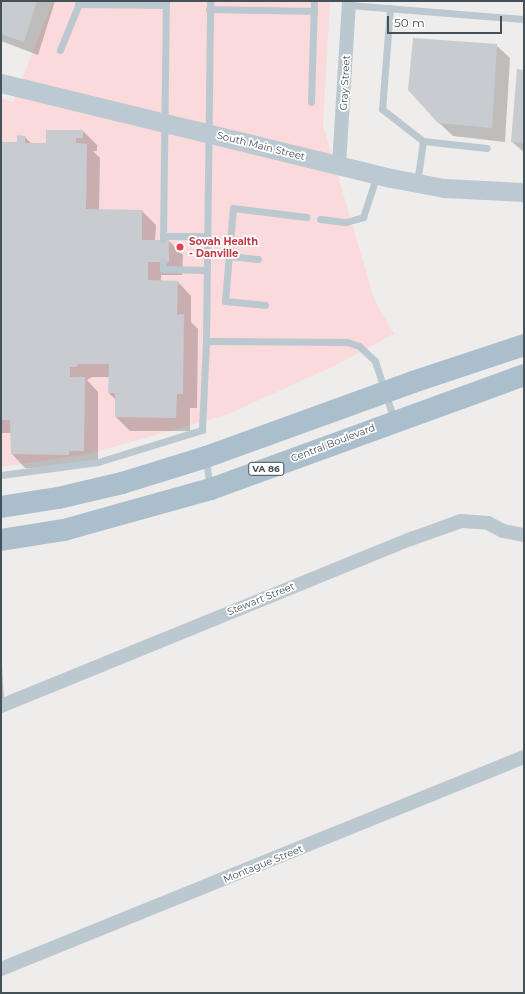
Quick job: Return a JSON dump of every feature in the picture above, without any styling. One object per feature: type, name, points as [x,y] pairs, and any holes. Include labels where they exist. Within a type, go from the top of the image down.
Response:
[{"type":"main road","points":[[1,507],[58,498],[122,483],[206,457],[385,392],[524,344]]},
{"type":"main road","name":"Central Boulevard","points":[[1,540],[64,530],[211,489],[394,420],[524,375]]},
{"type":"street","name":"Gray Street","points":[[339,165],[349,3]]},
{"type":"street","name":"South Main Street","points":[[1,83],[165,121],[208,134],[377,175],[417,183],[483,192],[524,192]]},
{"type":"street","name":"Stewart Street","points":[[1,706],[411,539],[461,521],[488,523],[503,531],[524,535]]},
{"type":"street","name":"Montague Street","points":[[1,969],[524,757]]},
{"type":"lane","points":[[1,475],[98,462],[202,430],[206,340],[210,1]]},
{"type":"lane","points":[[311,102],[314,1]]},
{"type":"lane","points":[[60,50],[79,3],[166,3],[163,238],[207,236]]},
{"type":"lane","points":[[349,3],[390,8],[524,19]]},
{"type":"lane","points":[[390,8],[382,109],[423,141],[487,148]]},
{"type":"lane","points":[[210,9],[314,11]]},
{"type":"lane","points":[[417,183],[423,141]]},
{"type":"lane","points":[[320,219],[346,222],[363,217],[377,175]]},
{"type":"lane","points":[[265,305],[225,300],[234,208],[306,217]]},
{"type":"lane","points":[[229,256],[258,260]]},
{"type":"lane","points":[[163,262],[163,269],[207,270]]},
{"type":"lane","points":[[206,340],[347,342],[359,346],[375,361],[394,420]]},
{"type":"lane","points":[[206,457],[211,489]]},
{"type":"shaded area","name":"Sovah Health - Danville","points":[[53,1],[330,1],[323,125],[374,299],[394,334],[334,366],[226,415],[88,454],[1,467],[1,98],[13,102]]},
{"type":"building","points":[[1,1],[37,1],[24,42],[1,34]]},
{"type":"building","points":[[413,38],[497,44],[492,128],[438,123],[408,90]]},
{"type":"building","points":[[517,69],[524,70],[524,143],[511,142]]},
{"type":"building","points":[[46,130],[83,130],[83,138],[76,138],[76,143],[87,144],[86,209],[142,210],[142,240],[169,240],[169,262],[148,262],[148,280],[178,281],[177,315],[184,314],[183,394],[177,394],[176,418],[115,417],[115,393],[108,393],[109,364],[78,364],[76,367],[70,367],[70,377],[85,377],[84,451],[69,451],[69,455],[11,454],[10,420],[1,420],[1,142],[17,142],[17,135],[25,136],[25,143],[46,143]]},
{"type":"place","name":"Sovah Health - Danville","points":[[180,247]]}]
